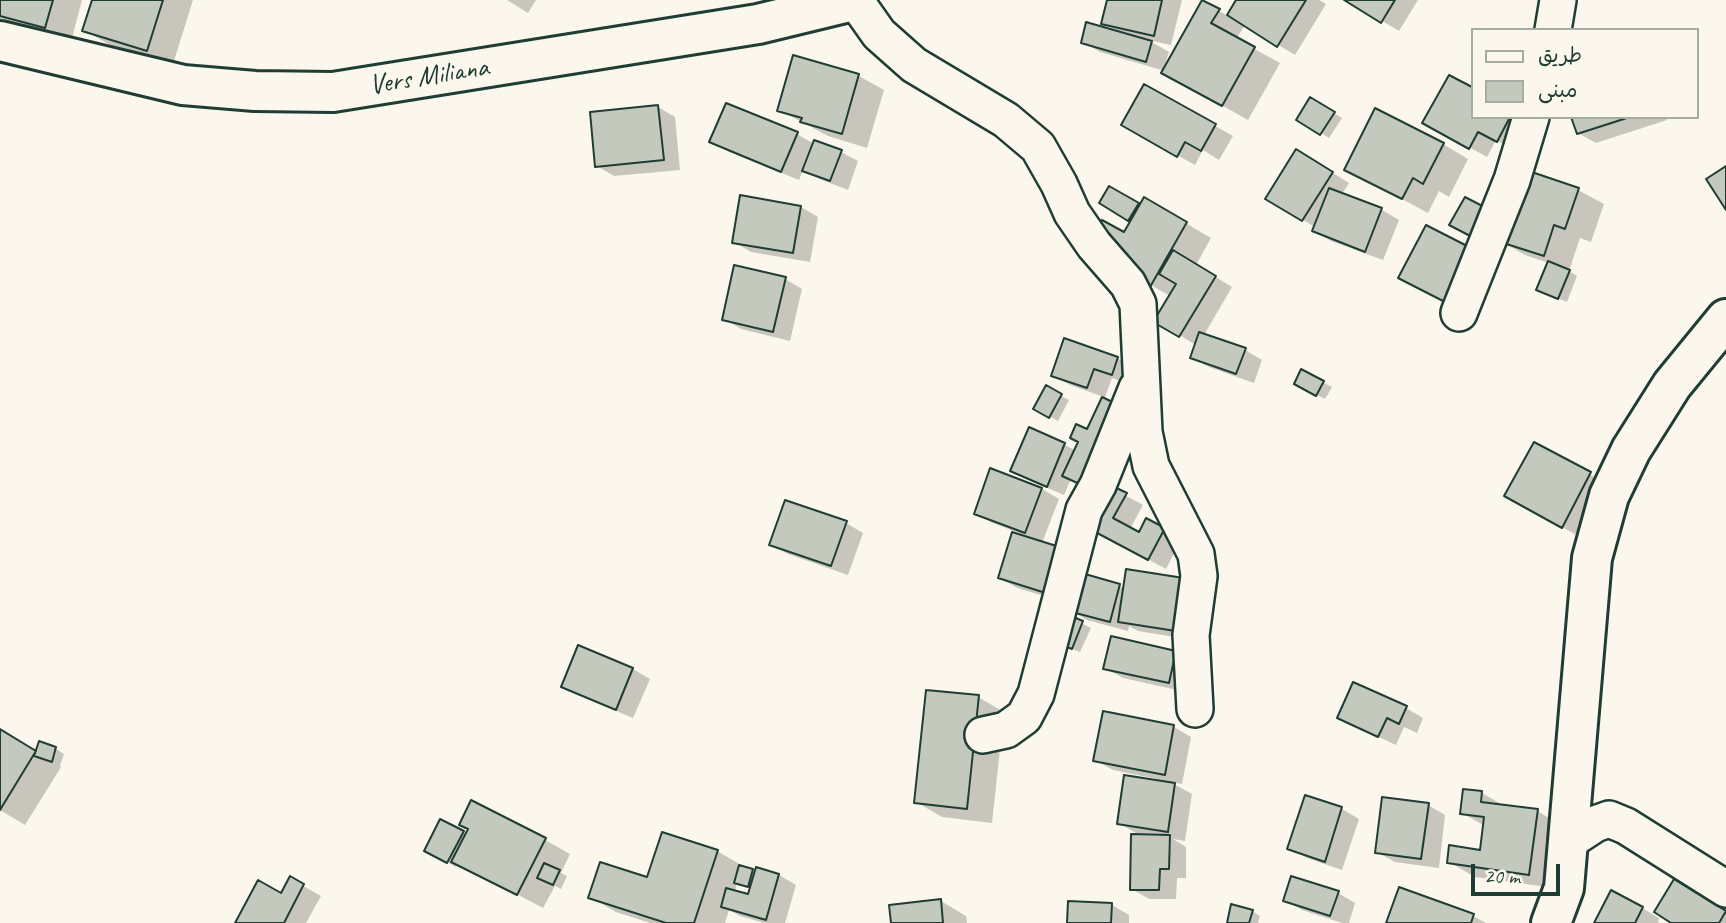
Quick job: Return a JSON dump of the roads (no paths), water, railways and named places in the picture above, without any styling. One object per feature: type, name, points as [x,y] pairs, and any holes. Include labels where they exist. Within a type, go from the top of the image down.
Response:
[{"type":"main road","name":"Vers Miliana","points":[[0,41],[183,85],[255,91],[333,92],[758,24],[855,0]]},
{"type":"main road","points":[[1551,923],[1564,888],[1592,558],[1609,496],[1631,450],[1672,385],[1726,319]]},
{"type":"street","points":[[855,0],[879,34],[914,65],[1006,120],[1038,148],[1072,213],[1094,245],[1128,284],[1138,304],[1144,432],[1151,466],[1196,554],[1199,576],[1191,635],[1195,709]]},
{"type":"street","points":[[1553,28],[1558,0]]},
{"type":"street","points":[[1459,313],[1512,180],[1530,119]]},
{"type":"street","points":[[983,735],[1006,730],[1024,717],[1036,694],[1084,510],[1098,485],[1141,377]]},
{"type":"street","points":[[1569,841],[1595,824],[1609,820],[1626,825],[1726,889]]}]
